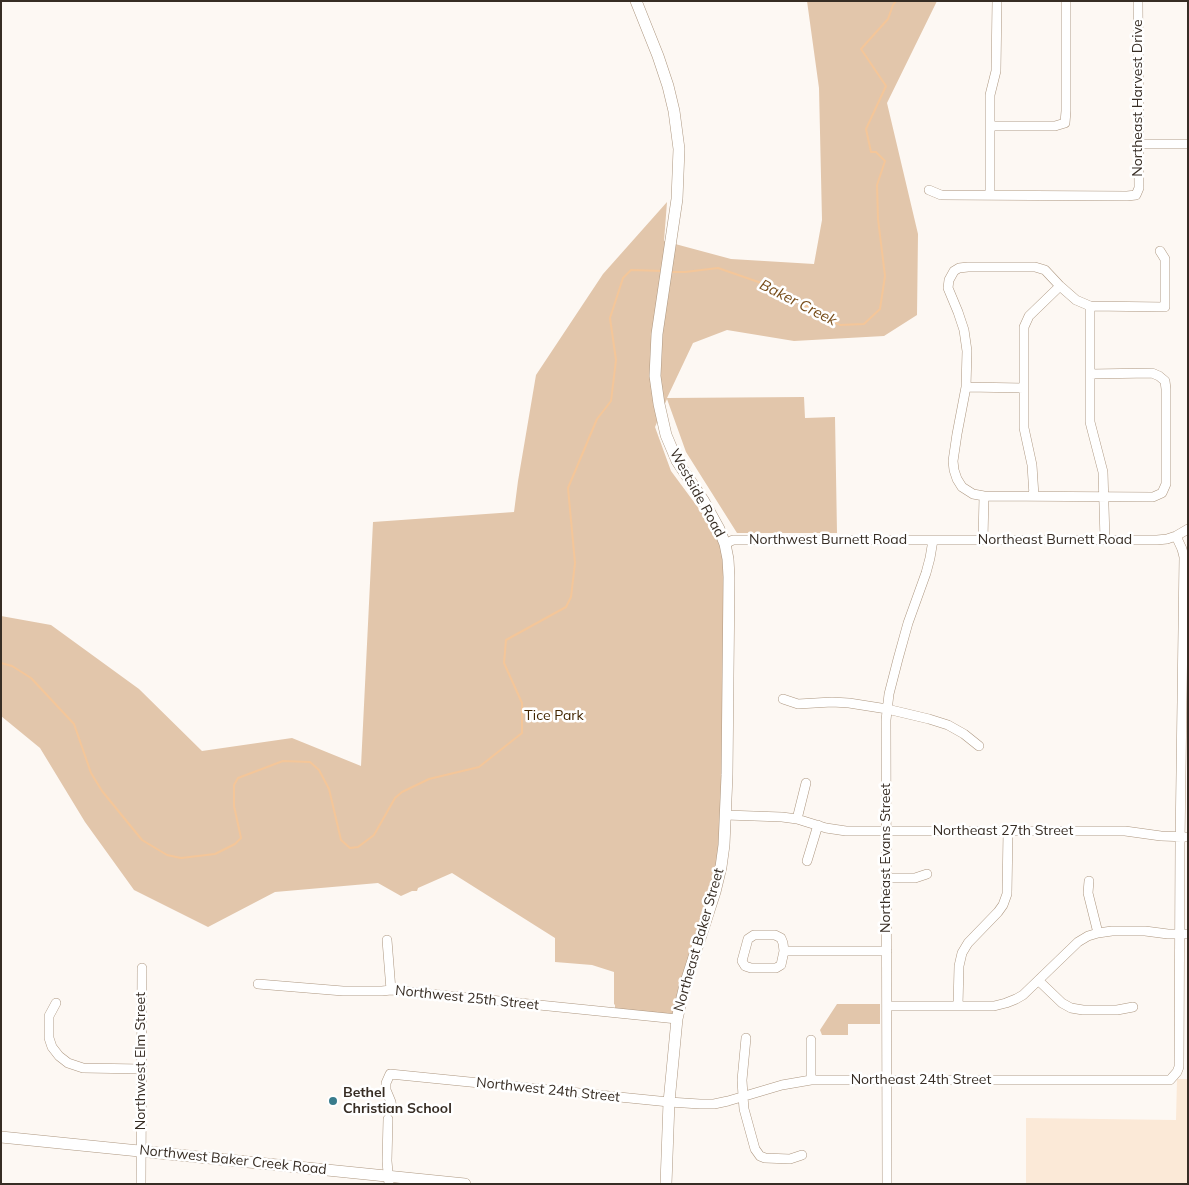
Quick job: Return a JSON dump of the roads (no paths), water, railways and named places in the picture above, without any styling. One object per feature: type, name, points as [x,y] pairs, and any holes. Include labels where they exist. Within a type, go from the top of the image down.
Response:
[{"type":"main road","name":"Westside Road","points":[[636,1],[668,86],[674,111],[679,149],[677,199],[655,351],[655,376],[659,404],[666,435],[677,461],[710,511],[725,544],[728,559],[726,815]]},
{"type":"main road","name":"Northeast Baker Street","points":[[666,1184],[669,1102],[677,1019],[685,985],[709,914],[718,880],[724,846],[726,815]]},
{"type":"main road","name":"Northwest Baker Creek Road","points":[[1,1137],[141,1151],[389,1180],[465,1184]]},
{"type":"street","points":[[929,190],[941,196],[990,196],[990,95],[996,71],[997,1]]},
{"type":"street","points":[[990,126],[1055,126],[1065,123],[1066,1]]},
{"type":"street","name":"Northeast Harvest Drive","points":[[990,196],[1136,195],[1138,188],[1139,144],[1138,1]]},
{"type":"street","points":[[1139,144],[1188,144]]},
{"type":"street","points":[[1090,374],[1152,373],[1159,376],[1165,382],[1166,484],[1162,493],[1154,496],[984,496],[973,494],[962,487],[957,479],[953,461],[956,434],[966,387],[967,351],[964,330],[948,288],[949,280],[954,271],[959,268],[968,267],[1035,267],[1045,270],[1076,300],[1090,306],[1165,307],[1165,259],[1160,251]]},
{"type":"street","points":[[1034,496],[1032,465],[1024,428],[1024,327],[1029,316],[1060,286]]},
{"type":"street","points":[[1090,306],[1090,422],[1103,472],[1105,540]]},
{"type":"street","points":[[966,387],[1024,388]]},
{"type":"street","points":[[983,539],[984,496]]},
{"type":"street","points":[[1184,1010],[1186,623],[1184,556],[1176,536],[1188,529]]},
{"type":"street","name":"Northeast Burnett Road","points":[[933,540],[1157,540],[1176,536]]},
{"type":"street","name":"Northwest Burnett Road","points":[[725,544],[733,540],[933,540]]},
{"type":"street","name":"Northeast Evans Street","points":[[887,1184],[886,720],[898,658],[926,573],[933,540]]},
{"type":"street","points":[[783,699],[798,704],[849,702],[929,719],[948,725],[964,734],[979,746]]},
{"type":"street","points":[[797,819],[806,783]]},
{"type":"street","name":"Northeast 27th Street","points":[[726,815],[774,816],[797,819],[846,831],[1125,831],[1184,837]]},
{"type":"street","points":[[806,860],[818,825]]},
{"type":"street","points":[[958,1006],[959,966],[962,953],[968,943],[998,912],[1007,894],[1008,831]]},
{"type":"street","points":[[886,878],[915,878],[928,874]]},
{"type":"street","points":[[1088,881],[1088,893],[1098,933]]},
{"type":"street","points":[[887,1006],[994,1006],[1023,995],[1078,942],[1088,936],[1112,931],[1184,934]]},
{"type":"street","points":[[754,935],[775,935],[781,938],[784,951],[781,965],[776,968],[751,968],[745,966],[742,960],[748,939],[754,935]]},
{"type":"street","points":[[388,940],[391,990]]},
{"type":"street","points":[[784,951],[887,951]]},
{"type":"street","name":"Northwest Elm Street","points":[[141,1184],[142,968]]},
{"type":"street","points":[[1039,981],[1062,1003],[1071,1008],[1117,1010],[1133,1007]]},
{"type":"street","name":"Northwest 25th Street","points":[[258,984],[343,991],[391,990],[677,1019]]},
{"type":"street","points":[[56,1003],[50,1016],[49,1038],[52,1047],[68,1063],[82,1068],[142,1069]]},
{"type":"street","name":"Northeast 24th Street","points":[[669,1102],[714,1104],[782,1085],[811,1080],[1170,1080],[1179,1067],[1184,1010]]},
{"type":"street","points":[[746,1038],[742,1080],[744,1109],[755,1149],[760,1156],[765,1158],[790,1158],[802,1155]]},
{"type":"street","points":[[811,1040],[811,1080]]},
{"type":"street","name":"Northwest 24th Street","points":[[392,1108],[392,1102],[386,1090],[386,1083],[390,1074],[669,1102]]},
{"type":"street","points":[[388,1119],[387,1161],[389,1180]]},
{"type":"waterway","name":"Baker Creek","points":[[670,272],[718,268],[770,286],[840,325],[864,324],[880,309],[885,276],[878,219],[877,185],[885,161],[876,152],[871,152],[866,129],[886,86],[861,49],[888,19],[896,1]]},
{"type":"waterway","name":"Baker Creek","points":[[1,663],[12,666],[31,678],[74,724],[91,773],[102,791],[142,840],[167,855],[181,858],[215,854],[235,844],[241,838],[234,806],[234,785],[238,778],[283,761],[310,762],[319,770],[329,789],[341,840],[350,848],[358,847],[374,835],[395,798],[402,792],[429,779],[479,767],[522,733],[522,703],[504,663],[506,640],[566,607],[571,597],[575,563],[568,488],[597,419],[611,401],[616,360],[610,318],[623,278],[631,270],[663,271]]},
{"type":"place","name":"Bethel Christian School","points":[[333,1101]]},
{"type":"park label","name":"Tice Park","points":[[554,716]]}]
